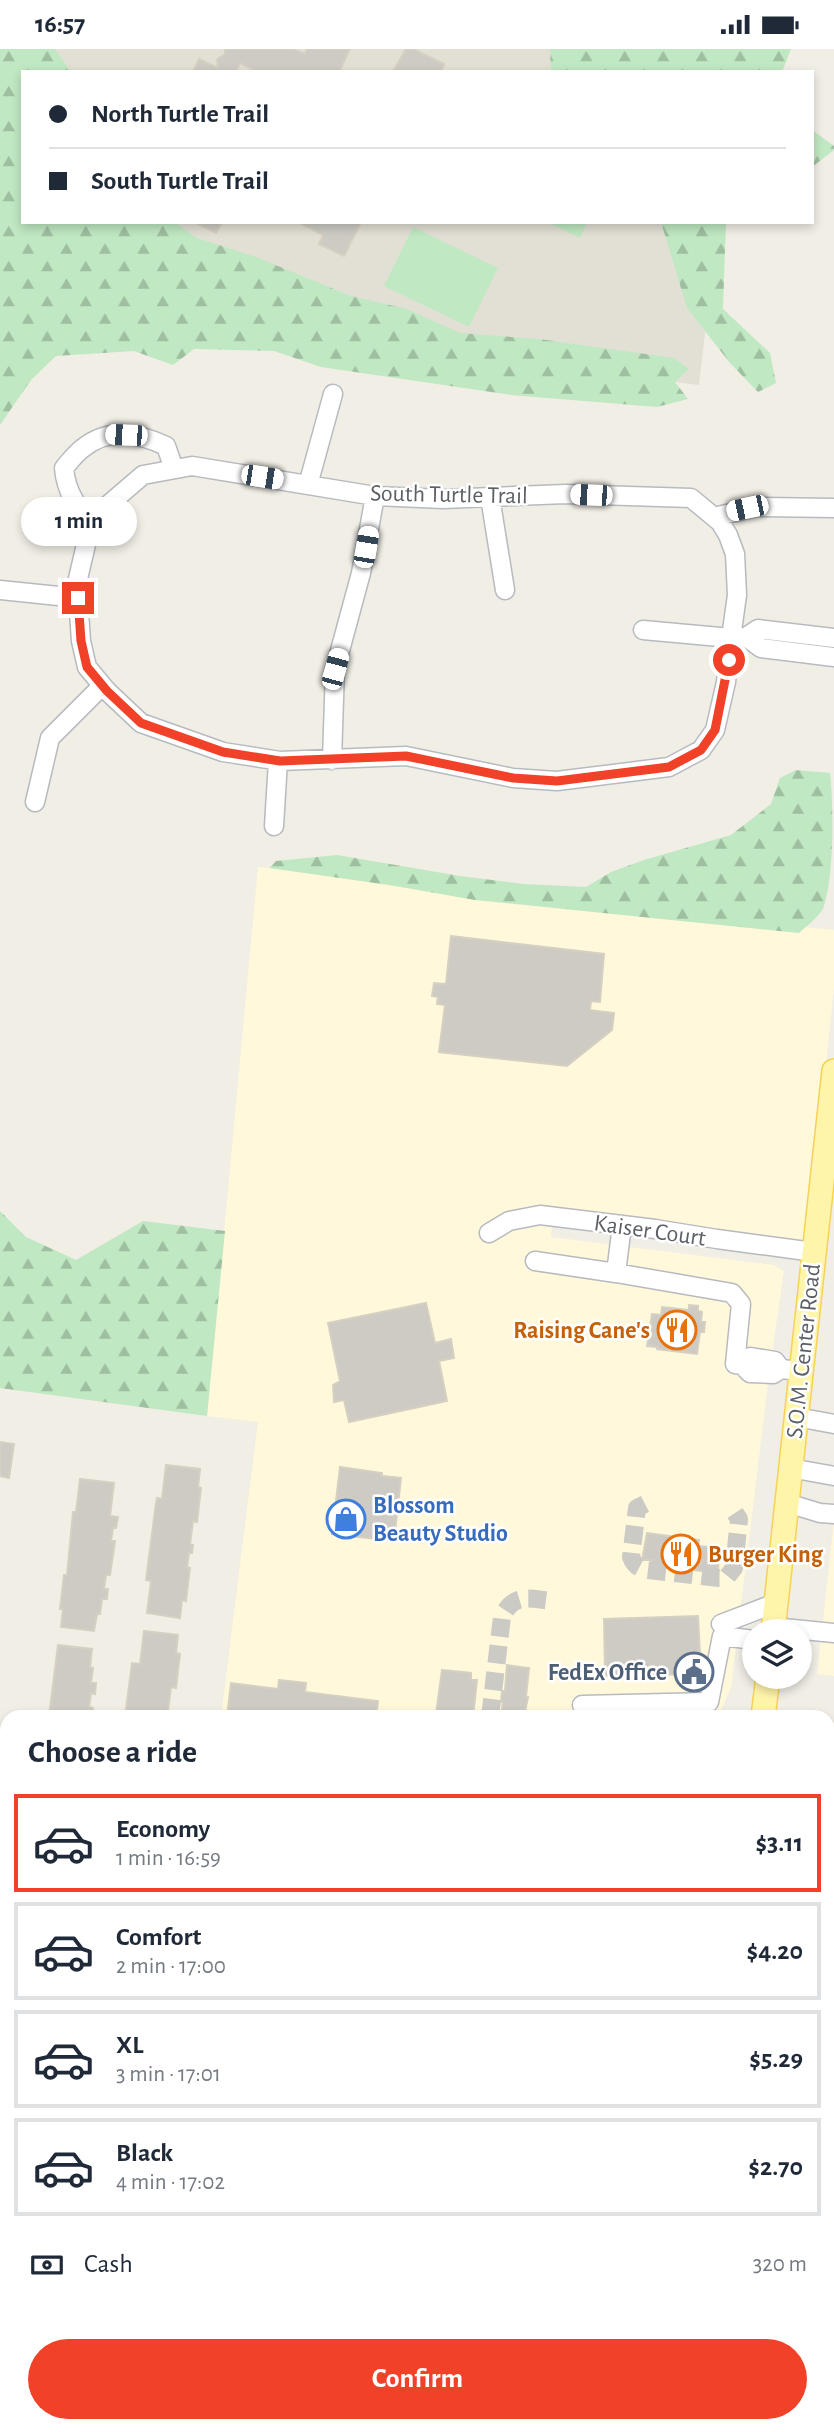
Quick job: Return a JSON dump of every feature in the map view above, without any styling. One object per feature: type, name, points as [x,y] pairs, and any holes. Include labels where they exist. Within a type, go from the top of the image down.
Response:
[{"type":"main road","name":"S.O.M. Center Road","points":[[771,1619],[776,1603],[796,1417],[791,1370],[814,1252],[834,1079]]},
{"type":"main road","points":[[765,1710],[767,1689]]},
{"type":"street","points":[[308,485],[333,394]]},
{"type":"street","points":[[94,527],[75,504],[65,484],[64,468],[83,447],[109,434],[144,435],[166,446],[174,469]]},
{"type":"street","name":"South Turtle Trail","points":[[192,465],[308,485],[375,496],[443,499],[566,494],[691,498],[720,522],[728,535],[734,554],[739,637],[715,730],[701,750],[669,767],[557,781],[500,776],[406,756],[278,761],[223,752],[141,723],[102,686],[87,667],[81,641],[77,583],[88,536],[108,505],[143,475],[192,465]]},
{"type":"street","points":[[332,760],[335,669],[362,573],[375,496]]},
{"type":"street","points":[[490,497],[505,590]]},
{"type":"street","points":[[714,517],[756,507],[834,508]]},
{"type":"street","points":[[0,590],[78,598]]},
{"type":"street","points":[[739,637],[758,629],[834,638]]},
{"type":"street","points":[[643,630],[739,637],[761,648],[834,657]]},
{"type":"street","points":[[35,802],[50,737],[102,686]]},
{"type":"street","points":[[274,826],[278,761]]},
{"type":"street","name":"Kaiser Court","points":[[489,1233],[509,1221],[540,1215],[814,1252]]},
{"type":"street","points":[[617,1273],[622,1225]]},
{"type":"street","points":[[535,1261],[732,1293],[741,1304],[735,1364],[742,1365],[750,1373],[773,1374],[791,1370]]},
{"type":"street","points":[[796,1417],[834,1424]]},
{"type":"street","points":[[790,1468],[834,1476]]},
{"type":"street","points":[[787,1503],[820,1513],[834,1514]]},
{"type":"street","points":[[722,1630],[776,1603]]},
{"type":"street","points":[[722,1630],[742,1631]]},
{"type":"street","points":[[582,1705],[709,1702],[722,1630]]},
{"type":"street","points":[[812,1633],[834,1633]]},
{"type":"shaded area","points":[[0,49],[738,49],[736,70],[21,70],[21,224],[718,224],[699,385],[0,298]]},
{"type":"shaded area","points":[[258,867],[834,930],[834,988],[807,1244],[553,1212],[551,1237],[774,1265],[784,1271],[731,1688],[721,1710],[222,1710],[258,1422],[207,1416]]},
{"type":"shaded area","points":[[834,1520],[834,1676],[817,1674]]},
{"type":"green space","points":[[0,49],[55,49],[70,70],[21,70],[21,224],[177,224],[197,238],[256,257],[351,296],[407,309],[460,333],[539,339],[674,358],[689,369],[675,382],[688,399],[657,407],[511,395],[321,367],[274,351],[194,349],[173,365],[134,351],[56,356],[31,380],[0,425]]},
{"type":"green space","points":[[550,49],[791,49],[783,70],[551,70]]},
{"type":"green space","points":[[814,131],[834,146],[834,150],[814,165]]},
{"type":"green space","points":[[551,224],[586,224],[580,238]]},
{"type":"green space","points":[[662,224],[726,224],[723,309],[770,353],[776,383],[758,392],[730,363],[687,308]]},
{"type":"green space","points":[[413,227],[498,268],[469,327],[384,286]]},
{"type":"green space","points":[[796,770],[830,773],[832,805],[831,862],[827,896],[821,912],[799,933],[475,900],[269,868],[276,861],[337,855],[460,876],[523,884],[586,887],[611,872],[644,860],[731,835],[771,804],[780,778]]},
{"type":"green space","points":[[0,1211],[26,1237],[76,1260],[143,1221],[225,1231],[207,1416],[0,1388]]},
{"type":"building","points":[[225,49],[293,49],[305,54],[307,49],[350,49],[340,70],[254,70],[240,63],[237,70],[194,70],[199,59],[218,68],[217,59],[225,54]]},
{"type":"building","points":[[406,49],[413,49],[444,64],[442,70],[394,70]]},
{"type":"building","points":[[198,224],[221,224],[216,233]]},
{"type":"building","points":[[302,224],[360,224],[344,256],[319,244],[323,235]]},
{"type":"building","points":[[451,936],[604,954],[600,1002],[591,1001],[590,1010],[614,1013],[612,1030],[567,1066],[439,1052],[445,1005],[437,1004],[438,997],[432,996],[434,983],[446,984]]},
{"type":"building","points":[[426,1303],[435,1343],[451,1339],[454,1358],[439,1361],[447,1401],[349,1422],[344,1400],[334,1402],[333,1385],[340,1381],[328,1323]]},
{"type":"building","name":"Raising Cane's","points":[[689,1305],[698,1306],[698,1311],[702,1312],[701,1322],[705,1322],[704,1332],[700,1332],[697,1354],[647,1346],[652,1314],[661,1315],[662,1307],[689,1310]]},
{"type":"building","points":[[0,1442],[14,1444],[9,1478],[0,1476]]},
{"type":"building","points":[[166,1465],[200,1469],[197,1522],[193,1521],[186,1601],[182,1600],[180,1618],[147,1613],[151,1581],[146,1580],[156,1503],[157,1498],[162,1499]]},
{"type":"building","points":[[340,1467],[401,1478],[394,1541],[332,1534]]},
{"type":"building","points":[[80,1479],[114,1483],[110,1516],[118,1517],[111,1541],[115,1541],[110,1575],[106,1575],[104,1589],[108,1589],[107,1599],[102,1599],[94,1631],[61,1627],[64,1575],[67,1575],[73,1512],[76,1512]]},
{"type":"building","name":"Burger King","points":[[647,1533],[699,1540],[698,1546],[719,1548],[718,1573],[684,1569],[684,1572],[672,1571],[673,1567],[657,1565],[656,1568],[651,1568],[652,1560],[642,1560]]},
{"type":"building","points":[[698,1616],[701,1674],[605,1676],[604,1619]]},
{"type":"building","points":[[144,1631],[178,1635],[176,1653],[180,1654],[176,1688],[171,1687],[168,1710],[126,1710],[132,1663],[140,1664]]},
{"type":"building","points":[[58,1645],[92,1649],[91,1683],[96,1683],[95,1694],[91,1693],[89,1707],[93,1710],[50,1710]]},
{"type":"building","points":[[507,1665],[529,1668],[525,1710],[502,1710],[502,1691],[505,1691]]},
{"type":"building","points":[[442,1670],[471,1673],[471,1680],[477,1680],[474,1710],[437,1710]]},
{"type":"building","points":[[279,1680],[306,1683],[305,1692],[378,1701],[377,1710],[228,1710],[231,1683],[278,1689]]},
{"type":"tunnel","points":[[645,1504],[637,1508],[631,1557],[635,1564],[647,1570],[719,1578],[726,1578],[734,1568],[739,1519],[735,1513]]},
{"type":"tunnel","points":[[491,1710],[502,1617],[517,1600],[553,1601]]},
{"type":"place","name":"Raising Cane's","points":[[677,1330]]},
{"type":"place","name":"Blossom Beauty Studio","points":[[346,1519]]},
{"type":"place","name":"Burger King","points":[[681,1554]]},
{"type":"place","name":"FedEx Office","points":[[694,1672]]},
{"type":"route","points":[[78,598],[81,641],[87,667],[107,691],[141,723],[223,752],[280,761],[406,756],[513,778],[557,781],[669,767],[701,750],[715,730],[729,660]]}]
